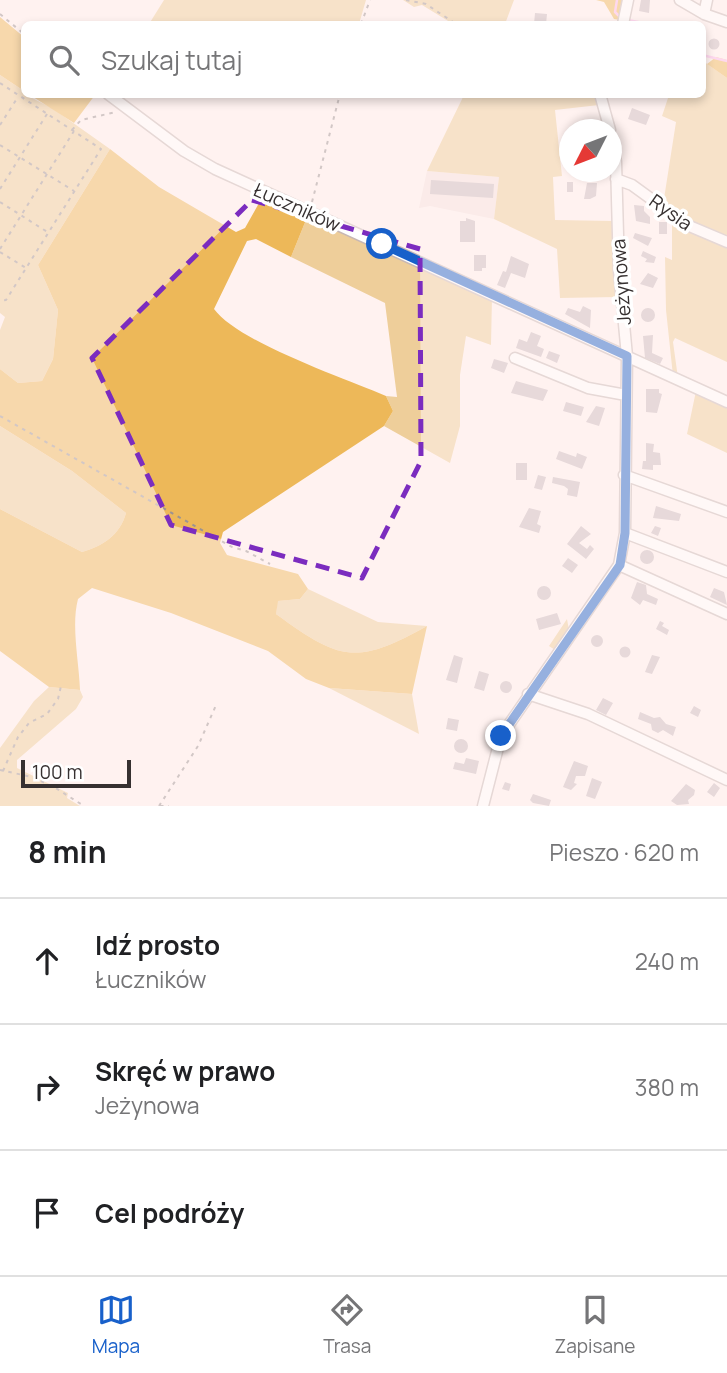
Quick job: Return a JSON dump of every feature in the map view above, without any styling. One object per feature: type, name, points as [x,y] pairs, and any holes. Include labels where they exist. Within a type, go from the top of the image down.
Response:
[{"type":"street","points":[[624,19],[628,0]]},
{"type":"street","points":[[680,0],[704,14],[727,22]]},
{"type":"street","points":[[704,14],[707,0]]},
{"type":"street","name":"Łuczników","points":[[113,98],[215,169],[727,402]]},
{"type":"street","points":[[601,98],[607,119]]},
{"type":"street","name":"Jeżynowa","points":[[483,806],[501,736],[620,565],[625,533],[627,356],[618,271],[616,182]]},
{"type":"street","name":"Rysia","points":[[621,182],[632,186],[694,229],[727,242]]},
{"type":"street","points":[[515,358],[588,388],[626,395]]},
{"type":"street","points":[[624,475],[727,512]]},
{"type":"street","points":[[625,533],[727,572]]},
{"type":"street","points":[[620,565],[727,614]]},
{"type":"street","points":[[528,694],[588,714],[727,780]]},
{"type":"path","points":[[362,21],[370,0]]},
{"type":"path","points":[[406,0],[426,4],[452,21]]},
{"type":"path","points":[[0,13],[21,31]]},
{"type":"path","points":[[0,83],[19,95],[0,125]]},
{"type":"path","points":[[0,301],[6,300],[101,149],[23,98]]},
{"type":"path","points":[[311,214],[321,160],[339,98]]},
{"type":"path","points":[[26,269],[0,250],[73,130],[81,120],[98,118],[127,108]]},
{"type":"path","points":[[0,189],[47,114]]},
{"type":"path","points":[[0,145],[74,192]]},
{"type":"path","points":[[0,202],[49,233]]},
{"type":"path","points":[[0,416],[232,547],[270,564]]},
{"type":"path","points":[[61,686],[58,699],[47,714],[29,723],[18,737],[1,771],[32,777],[84,806]]},
{"type":"path","points":[[159,806],[198,746],[217,703]]},
{"type":"path","points":[[159,806],[169,806]]},
{"type":"highlighted area","points":[[252,200],[420,249],[421,461],[362,578],[171,525],[92,358]]},
{"type":"shaded area","points":[[164,0],[366,0],[360,21],[151,21]]},
{"type":"shaded area","points":[[403,0],[514,0],[506,21],[448,21],[422,5],[414,7]]},
{"type":"shaded area","points":[[596,0],[624,0],[620,20],[614,19],[604,2]]},
{"type":"shaded area","points":[[0,17],[21,34],[21,89],[0,75]]},
{"type":"shaded area","points":[[716,57],[727,60],[727,78],[707,64]]},
{"type":"shaded area","points":[[706,63],[727,78],[727,239],[702,231],[663,205],[676,122],[662,116],[668,98],[706,98]]},
{"type":"shaded area","points":[[0,75],[21,89],[21,98],[32,98],[52,108],[110,149],[38,265],[58,310],[53,359],[42,381],[18,383],[0,369],[0,330],[5,317],[0,313]]},
{"type":"shaded area","points":[[35,98],[93,98],[74,123]]},
{"type":"shaded area","points":[[463,98],[597,98],[599,105],[555,110],[559,176],[553,177],[555,220],[614,221],[618,297],[560,298],[557,249],[494,219],[499,177],[427,171]]},
{"type":"shaded area","points":[[110,149],[159,187],[236,232],[245,228],[263,196],[308,215],[291,257],[256,239],[247,241],[214,309],[245,334],[268,346],[386,396],[393,411],[384,426],[223,532],[220,543],[227,555],[298,574],[308,589],[300,599],[278,601],[276,614],[333,649],[365,652],[403,639],[427,626],[412,694],[329,688],[306,679],[268,651],[171,613],[92,588],[78,599],[76,609],[75,632],[80,690],[49,687],[0,651],[0,509],[82,552],[110,538],[120,528],[126,513],[72,471],[0,426],[0,369],[18,383],[42,381],[53,359],[58,310],[38,265]]},
{"type":"shaded area","points":[[427,171],[499,177],[494,219],[430,206],[419,208]]},
{"type":"shaded area","points":[[308,215],[492,297],[491,345],[466,336],[460,375],[460,426],[450,463],[384,426],[393,411],[386,396],[397,397],[385,303],[291,257]]},
{"type":"shaded area","points":[[672,216],[727,244],[727,362],[675,338],[673,342],[678,378],[673,376],[666,310],[665,257],[672,260]]},
{"type":"shaded area","points":[[696,391],[727,405],[727,453],[687,434]]},
{"type":"shaded area","points":[[0,426],[72,471],[126,513],[120,528],[104,543],[82,552],[0,509]]},
{"type":"shaded area","points":[[308,589],[378,622],[427,626],[403,639],[365,652],[333,649],[276,614],[277,601],[300,599]]},
{"type":"shaded area","points":[[567,619],[569,630],[555,650],[549,646]]},
{"type":"shaded area","points":[[49,687],[80,690],[83,697],[76,709],[17,760],[17,768],[68,793],[67,798],[80,806],[0,806],[0,748],[34,701]]},
{"type":"shaded area","points":[[329,688],[412,694],[419,734]]},
{"type":"building","points":[[641,0],[650,0],[649,13],[639,11]]},
{"type":"building","points":[[535,13],[547,14],[546,21],[534,21]]},
{"type":"building","points":[[714,39],[718,40],[718,48],[714,49],[710,48],[709,44],[710,40]]},
{"type":"building","points":[[632,108],[650,115],[646,125],[628,119]]},
{"type":"building","points":[[431,180],[494,184],[493,198],[430,194]]},
{"type":"building","points":[[567,182],[573,182],[573,192],[567,192]]},
{"type":"building","points":[[587,183],[597,183],[596,196],[584,199]]},
{"type":"building","points":[[634,205],[644,206],[644,211],[650,217],[650,224],[636,221]]},
{"type":"building","points":[[466,218],[475,221],[475,242],[460,242],[460,221],[466,221]]},
{"type":"building","points":[[659,222],[667,222],[667,234],[659,234]]},
{"type":"building","points":[[635,233],[652,238],[648,246],[633,238]]},
{"type":"building","points":[[643,251],[656,257],[654,263],[645,262],[647,259],[641,256]]},
{"type":"building","points":[[474,255],[486,255],[486,268],[482,268],[482,271],[474,271]]},
{"type":"building","points":[[511,256],[529,264],[525,278],[511,273],[505,288],[497,285],[503,271],[506,272]]},
{"type":"building","points":[[648,273],[658,278],[653,288],[640,284]]},
{"type":"building","points":[[583,306],[591,310],[590,328],[565,314],[568,308],[580,312]]},
{"type":"building","points":[[645,308],[651,308],[655,315],[651,322],[645,322],[641,318],[641,312]]},
{"type":"building","points":[[531,332],[541,336],[537,346],[544,349],[541,357],[516,348],[519,339],[527,342]]},
{"type":"building","points":[[653,335],[652,353],[663,358],[660,364],[645,358],[643,336]]},
{"type":"building","points":[[549,351],[560,355],[557,363],[546,358]]},
{"type":"building","points":[[494,359],[508,363],[504,373],[491,368]]},
{"type":"building","points":[[516,381],[548,390],[543,401],[511,393]]},
{"type":"building","points":[[646,389],[659,389],[662,394],[657,413],[646,412]]},
{"type":"building","points":[[566,402],[584,407],[581,416],[563,411]]},
{"type":"building","points":[[596,406],[605,408],[599,426],[586,422]]},
{"type":"building","points":[[646,443],[654,444],[653,452],[660,453],[661,465],[653,465],[653,470],[642,469],[643,461],[646,461]]},
{"type":"building","points":[[559,451],[576,457],[577,453],[587,457],[582,469],[556,459]]},
{"type":"building","points":[[516,463],[527,463],[527,480],[516,480]]},
{"type":"building","points":[[538,475],[546,477],[542,490],[534,488]]},
{"type":"building","points":[[553,477],[580,482],[577,497],[567,495],[568,489],[564,486],[552,483]]},
{"type":"building","points":[[656,506],[681,514],[679,521],[653,518]]},
{"type":"building","points":[[529,508],[541,511],[537,524],[541,526],[539,533],[519,527]]},
{"type":"building","points":[[581,526],[591,534],[579,543],[587,549],[590,545],[594,549],[586,559],[567,544]]},
{"type":"building","points":[[655,526],[661,528],[658,536],[651,533]]},
{"type":"building","points":[[647,550],[652,552],[652,562],[647,564],[642,562],[640,557],[642,552]]},
{"type":"building","points":[[568,558],[578,565],[572,573],[562,566]]},
{"type":"building","points":[[637,582],[646,585],[647,594],[658,599],[656,605],[643,600],[640,605],[631,598]]},
{"type":"building","points":[[541,586],[547,586],[551,593],[547,600],[541,600],[537,596],[537,590]]},
{"type":"building","points":[[714,588],[724,592],[727,605],[710,597]]},
{"type":"building","points":[[557,613],[561,624],[539,630],[536,619]]},
{"type":"building","points":[[660,621],[664,623],[662,626],[669,630],[667,635],[656,629]]},
{"type":"building","points":[[597,635],[603,641],[597,647],[591,641]]},
{"type":"building","points":[[625,646],[631,652],[625,658],[619,652]]},
{"type":"building","points":[[454,655],[463,658],[457,683],[446,680]]},
{"type":"building","points":[[652,655],[660,657],[652,674],[645,672]]},
{"type":"building","points":[[479,671],[489,674],[484,691],[474,688]]},
{"type":"building","points":[[506,681],[512,687],[506,693],[500,687]]},
{"type":"building","points":[[603,698],[613,703],[606,715],[596,710]]},
{"type":"building","points":[[694,706],[701,710],[698,717],[690,713]]},
{"type":"building","points":[[640,712],[654,718],[660,717],[666,724],[676,727],[673,736],[663,730],[658,733],[652,730],[651,724],[638,719]]},
{"type":"building","points":[[448,718],[459,720],[457,731],[446,729]]},
{"type":"building","points":[[458,739],[464,739],[468,746],[464,753],[458,753],[454,749],[454,743]]},
{"type":"building","points":[[466,758],[479,761],[476,774],[453,769],[455,762],[464,764]]},
{"type":"building","points":[[574,761],[588,766],[585,776],[576,776],[574,783],[577,784],[571,790],[563,787]]},
{"type":"building","points":[[592,778],[602,782],[595,799],[586,796]]},
{"type":"building","points":[[505,782],[511,784],[509,791],[502,789]]},
{"type":"building","points":[[714,783],[720,788],[714,797],[707,792]]},
{"type":"building","points":[[686,784],[695,790],[694,795],[688,800],[689,804],[677,805],[671,801]]},
{"type":"building","points":[[533,794],[551,800],[549,806],[533,803],[530,800]]},
{"type":"waterway","points":[[617,0],[615,12],[619,16]]},
{"type":"waterway","points":[[628,20],[633,21]]},
{"type":"waterway","points":[[706,56],[727,61]]},
{"type":"route","points":[[382,244],[627,356],[625,533],[620,565],[517,709],[501,736]]}]
